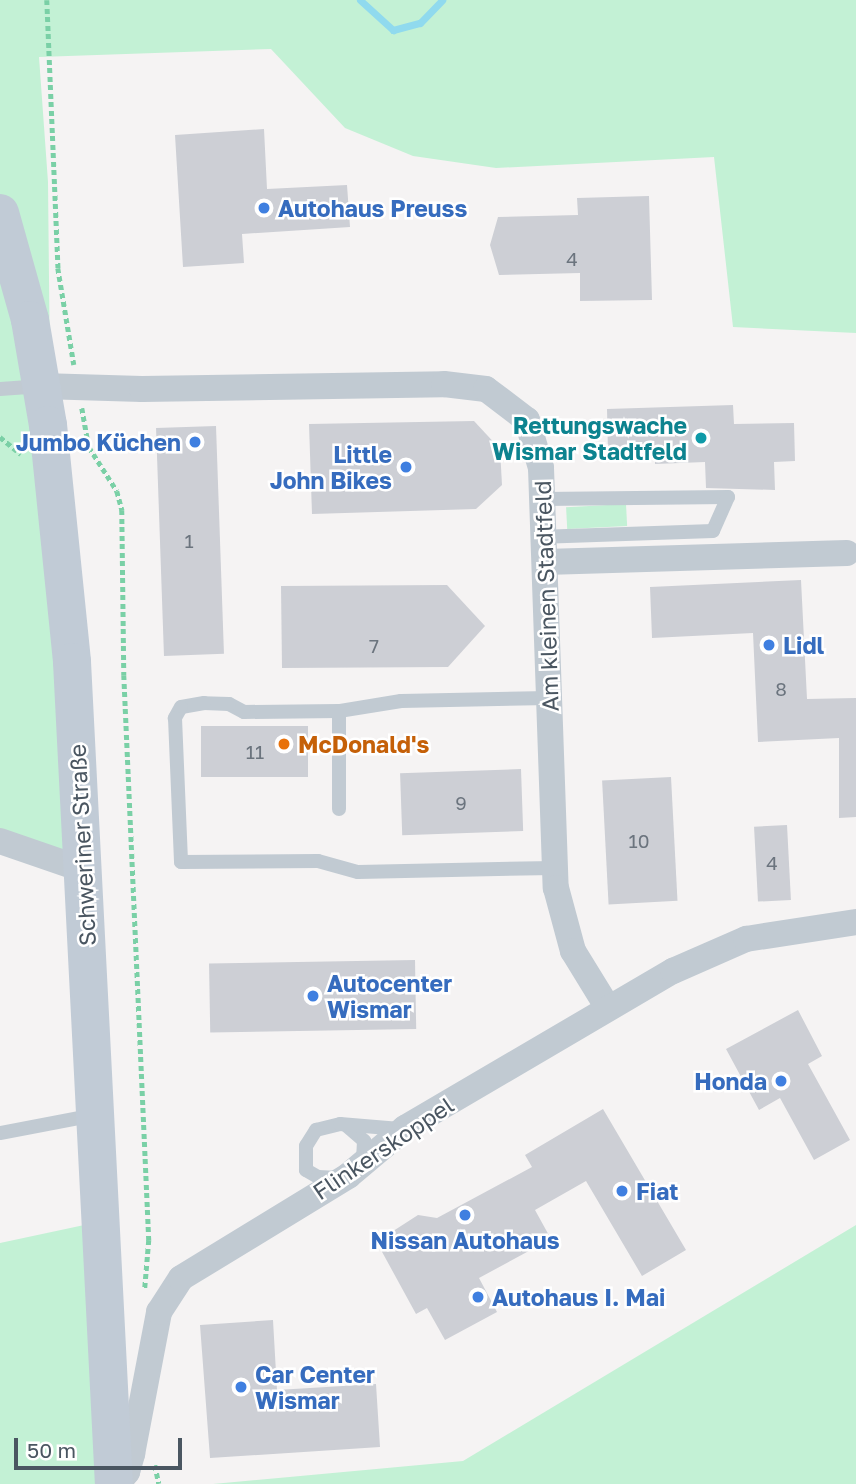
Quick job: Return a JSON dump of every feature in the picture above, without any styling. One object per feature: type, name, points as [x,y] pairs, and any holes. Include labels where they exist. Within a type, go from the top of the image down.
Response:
[{"type":"main road","name":"Schweriner Straße","points":[[0,213],[30,320],[52,453],[72,662],[115,1484]]},
{"type":"street","name":"Am kleinen Stadtfeld","points":[[41,386],[78,389],[410,384],[485,388],[514,406],[534,432],[543,499],[554,868],[562,921],[573,951],[608,1008]]},
{"type":"street","points":[[545,549],[847,553]]},
{"type":"street","points":[[0,841],[84,870]]},
{"type":"street","name":"Flinkerskoppel","points":[[827,925],[856,903]]},
{"type":"street","name":"Flinkerskoppel","points":[[115,1484],[127,1472],[132,1454],[159,1312],[181,1278],[355,1170],[405,1128],[673,971],[746,939],[856,922]]},
{"type":"lane","points":[[0,389],[41,386]]},
{"type":"lane","points":[[543,499],[728,497],[713,531],[545,549]]},
{"type":"lane","points":[[549,698],[401,701],[339,711],[244,712],[229,704],[204,703],[181,707],[175,718],[181,862],[318,860],[340,868],[554,868]]},
{"type":"lane","points":[[339,711],[339,808]]},
{"type":"lane","points":[[0,1133],[96,1115]]},
{"type":"lane","points":[[341,1124],[360,1133],[365,1142],[355,1170],[312,1175],[303,1160],[312,1134],[341,1124],[405,1128]]},
{"type":"path","points":[[47,0],[58,268],[89,447],[117,491],[122,510],[124,675],[149,1240],[145,1295],[150,1308],[159,1312]]},
{"type":"path","points":[[153,1455],[159,1484]]},
{"type":"green space","points":[[0,0],[856,0],[856,333],[733,327],[714,157],[496,168],[413,156],[345,128],[271,49],[39,57],[48,182],[50,375],[77,866],[0,840]]},
{"type":"green space","points":[[626,504],[627,526],[567,529],[566,507]]},
{"type":"green space","points":[[103,1221],[114,1484],[0,1484],[0,1243]]},
{"type":"green space","points":[[856,1225],[856,1484],[213,1484],[463,1461]]},
{"type":"building","name":"Autohaus Preuss","points":[[264,129],[267,189],[347,185],[350,227],[242,234],[244,263],[183,267],[175,135]]},
{"type":"building","name":"Autohaus Preuss","points":[[649,196],[652,300],[580,301],[580,273],[499,275],[490,245],[498,217],[578,215],[577,198]]},
{"type":"building","name":"Rettungswache Wismar Stadtfeld","points":[[733,405],[734,424],[794,423],[795,461],[774,462],[775,490],[706,488],[705,462],[655,464],[655,451],[608,453],[607,409]]},
{"type":"building","name":"Little John Bikes","points":[[474,421],[500,449],[502,485],[476,509],[312,514],[309,424]]},
{"type":"building","points":[[216,426],[224,654],[164,656],[156,428]]},
{"type":"building","points":[[801,580],[807,699],[856,698],[856,817],[839,818],[839,738],[758,742],[753,633],[652,638],[650,587]]},
{"type":"building","points":[[447,585],[485,626],[448,667],[282,668],[281,586]]},
{"type":"building","points":[[201,726],[308,726],[308,777],[201,777]]},
{"type":"building","points":[[521,769],[523,831],[402,835],[400,773]]},
{"type":"building","points":[[671,777],[677,901],[609,904],[602,781]]},
{"type":"building","points":[[787,825],[791,900],[758,902],[754,827]]},
{"type":"building","name":"Autocenter Wismar","points":[[415,960],[416,1029],[210,1033],[209,964]]},
{"type":"building","name":"Honda","points":[[798,1010],[822,1056],[808,1064],[850,1140],[814,1160],[780,1098],[759,1110],[726,1049]]},
{"type":"building","points":[[603,1109],[686,1250],[642,1276],[586,1181],[535,1210],[551,1239],[479,1278],[497,1312],[445,1340],[427,1308],[416,1314],[381,1250],[387,1235],[418,1215],[437,1218],[532,1167],[525,1155]]},
{"type":"building","name":"Car Center Wismar","points":[[273,1320],[277,1390],[376,1384],[380,1447],[210,1458],[200,1325]]},
{"type":"waterway","points":[[360,0],[393,30],[420,23],[442,0]]},
{"type":"place","name":"Autohaus Preuss","points":[[264,208]]},
{"type":"place","name":"Rettungswache Wismar Stadtfeld","points":[[701,438]]},
{"type":"place","name":"Jumbo Küchen","points":[[195,442]]},
{"type":"place","name":"Little John Bikes","points":[[406,467]]},
{"type":"place","name":"Lidl","points":[[769,645]]},
{"type":"place","name":"McDonald's","points":[[284,744]]},
{"type":"place","name":"Autocenter Wismar","points":[[313,996]]},
{"type":"place","name":"Honda","points":[[781,1081]]},
{"type":"place","name":"Fiat","points":[[622,1191]]},
{"type":"place","name":"Nissan Autohaus","points":[[465,1215]]},
{"type":"place","name":"Autohaus I. Mai","points":[[478,1297]]},
{"type":"place","name":"Car Center Wismar","points":[[241,1387]]}]
